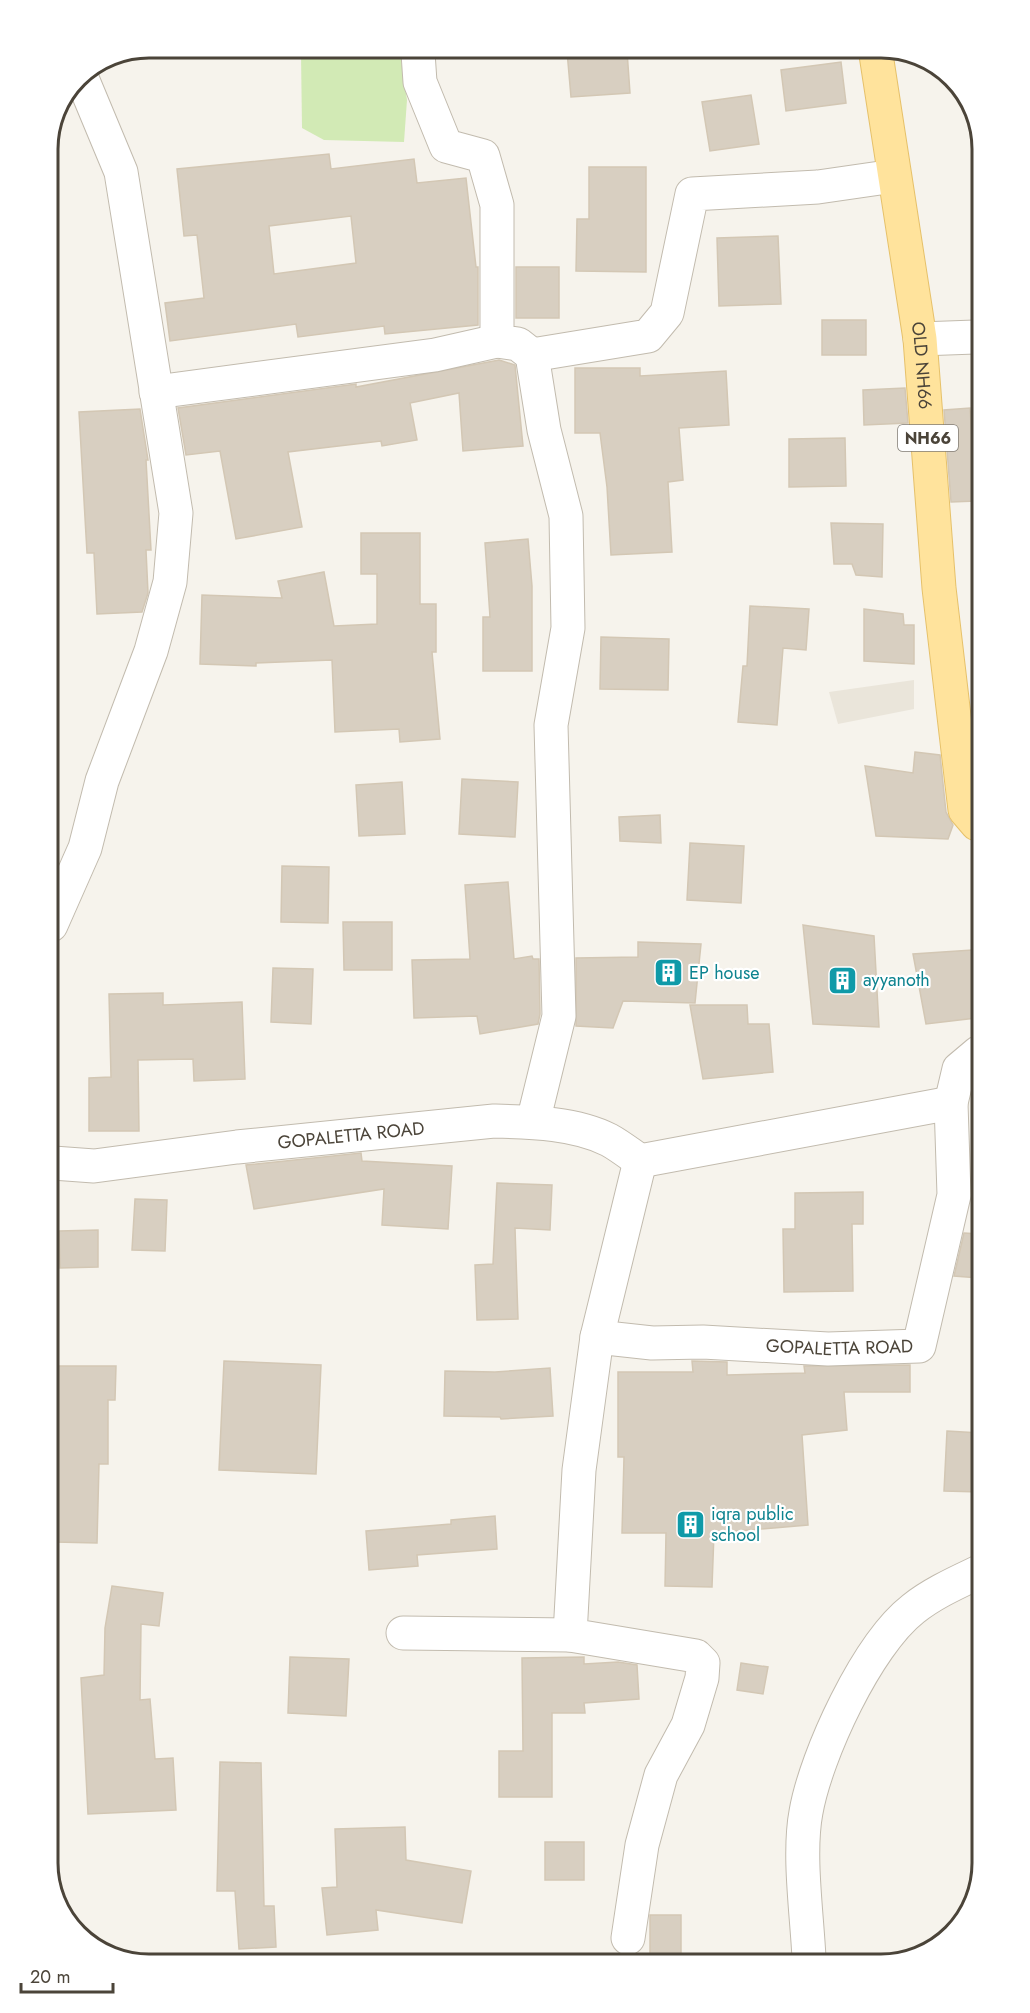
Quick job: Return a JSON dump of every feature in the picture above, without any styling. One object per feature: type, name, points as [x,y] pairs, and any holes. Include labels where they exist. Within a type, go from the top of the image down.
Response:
[{"type":"main road","name":"OLD NH66","points":[[877,59],[920,339],[939,588],[965,810],[972,818]]},
{"type":"street","points":[[418,59],[420,82],[446,146],[483,156],[497,205],[497,340]]},
{"type":"street","points":[[59,907],[85,848],[102,781],[151,651],[170,582],[176,513],[121,172],[85,85]]},
{"type":"street","points":[[532,355],[648,336],[667,313],[692,194],[818,187],[894,176]]},
{"type":"street","points":[[920,339],[972,337]]},
{"type":"street","points":[[156,392],[435,355],[497,340],[518,344],[532,355],[544,430],[566,516],[568,628],[551,725],[559,1016],[533,1122]]},
{"type":"street","name":"GOPALETTA ROAD","points":[[597,1337],[652,1343],[703,1342],[828,1349],[919,1346],[954,1195],[951,1103],[959,1069],[972,1058]]},
{"type":"street","points":[[570,1635],[579,1470],[597,1337],[640,1161],[951,1103]]},
{"type":"street","name":"GOPALETTA ROAD","points":[[59,1164],[94,1166],[237,1147],[447,1124],[533,1122],[586,1132],[609,1140],[640,1161]]},
{"type":"street","points":[[809,1954],[805,1814],[823,1754],[867,1665],[887,1635],[912,1609],[972,1576]]},
{"type":"street","points":[[403,1634],[570,1635],[696,1656],[703,1663],[702,1678],[688,1725],[661,1775],[642,1845],[628,1938]]},
{"type":"shaded area","points":[[914,680],[914,709],[838,724],[829,692]]},
{"type":"green space","points":[[301,59],[401,59],[407,100],[404,142],[324,140],[302,128]]},
{"type":"building","points":[[568,59],[628,59],[630,93],[571,97]]},
{"type":"building","points":[[841,62],[846,103],[786,111],[781,70]]},
{"type":"building","points":[[751,95],[759,144],[710,151],[702,102]]},
{"type":"building","points":[[329,154],[331,169],[414,159],[417,183],[466,178],[476,267],[478,267],[478,325],[385,334],[384,326],[298,337],[296,324],[170,341],[165,303],[204,298],[197,235],[184,236],[177,169]],"holes":[[[351,216],[356,263],[274,274],[269,226]]]},
{"type":"building","points":[[589,167],[646,167],[646,272],[576,271],[577,219],[589,219]]},
{"type":"building","points":[[778,236],[781,304],[719,306],[717,238]]},
{"type":"building","points":[[516,267],[559,267],[559,318],[516,318]]},
{"type":"building","points":[[822,320],[866,320],[866,355],[822,355]]},
{"type":"building","points":[[499,360],[515,365],[523,446],[463,451],[459,393],[410,403],[417,440],[382,446],[381,441],[288,452],[302,527],[236,539],[220,451],[186,455],[178,408],[356,384],[356,387]]},
{"type":"building","points":[[575,368],[640,368],[640,376],[726,371],[729,425],[679,428],[683,480],[668,482],[672,552],[611,555],[607,487],[600,433],[575,433]]},
{"type":"building","points":[[905,388],[908,423],[864,425],[863,390]]},
{"type":"building","points":[[970,408],[972,501],[951,502],[944,410]]},
{"type":"building","points":[[140,409],[148,460],[146,460],[151,550],[146,550],[148,593],[142,612],[97,614],[94,553],[87,553],[79,412]]},
{"type":"building","points":[[845,438],[846,486],[789,487],[789,439]]},
{"type":"building","points":[[831,523],[883,524],[882,577],[856,575],[852,564],[834,564]]},
{"type":"building","points":[[361,533],[420,533],[420,604],[436,604],[436,652],[432,652],[440,739],[400,742],[399,729],[335,732],[332,660],[256,663],[256,666],[200,664],[202,595],[282,598],[278,581],[324,572],[334,626],[377,624],[377,574],[361,574]]},
{"type":"building","points":[[528,539],[532,586],[532,671],[483,671],[483,617],[490,617],[485,543]]},
{"type":"building","points":[[750,606],[809,609],[806,650],[783,648],[777,725],[738,722],[743,666],[747,666]]},
{"type":"building","points":[[864,609],[903,614],[904,625],[914,625],[914,664],[864,661]]},
{"type":"building","points":[[601,637],[669,639],[668,690],[600,689]]},
{"type":"building","points":[[915,752],[940,755],[946,812],[953,825],[948,839],[876,836],[865,766],[913,773]]},
{"type":"building","points":[[462,779],[518,782],[515,837],[459,834]]},
{"type":"building","points":[[402,782],[405,834],[359,836],[356,785]]},
{"type":"building","points":[[660,815],[661,843],[620,841],[619,817]]},
{"type":"building","points":[[690,843],[744,846],[741,903],[687,900]]},
{"type":"building","points":[[282,866],[329,867],[328,923],[281,922]]},
{"type":"building","points":[[508,882],[514,959],[532,956],[533,959],[539,959],[540,1014],[538,1024],[480,1034],[477,1016],[414,1018],[412,960],[470,959],[465,885]]},
{"type":"building","points":[[343,922],[392,922],[392,970],[344,970]]},
{"type":"building","name":"ayyanoth","points":[[803,925],[874,936],[879,1027],[813,1024]]},
{"type":"building","points":[[638,942],[701,944],[695,1003],[623,1001],[613,1028],[576,1026],[576,958],[638,957]]},
{"type":"building","points":[[972,950],[972,1018],[926,1024],[913,954]]},
{"type":"building","points":[[273,968],[313,969],[311,1024],[271,1022]]},
{"type":"building","points":[[163,993],[163,1005],[242,1002],[245,1079],[194,1081],[193,1059],[138,1060],[139,1131],[89,1131],[89,1078],[111,1077],[109,994]]},
{"type":"building","points":[[690,1005],[747,1005],[748,1024],[769,1024],[773,1072],[703,1079]]},
{"type":"building","points":[[361,1153],[362,1161],[452,1166],[448,1229],[382,1225],[384,1189],[254,1209],[246,1165]]},
{"type":"building","points":[[497,1183],[552,1185],[550,1230],[515,1228],[518,1319],[477,1320],[475,1265],[493,1264]]},
{"type":"building","points":[[863,1192],[863,1224],[852,1224],[853,1291],[784,1292],[783,1229],[795,1229],[795,1193]]},
{"type":"building","points":[[135,1199],[167,1200],[165,1251],[132,1250]]},
{"type":"building","points":[[98,1230],[98,1267],[60,1268],[59,1231]]},
{"type":"building","points":[[964,1233],[972,1234],[972,1277],[954,1276]]},
{"type":"building","points":[[224,1361],[321,1365],[316,1474],[219,1470]]},
{"type":"building","points":[[692,1361],[727,1362],[727,1375],[805,1373],[804,1366],[910,1365],[910,1392],[844,1392],[847,1430],[802,1435],[808,1525],[714,1533],[712,1587],[665,1586],[666,1533],[622,1533],[624,1457],[618,1457],[618,1372],[693,1372]]},
{"type":"building","points":[[59,1366],[116,1366],[115,1400],[108,1400],[108,1464],[99,1464],[97,1543],[59,1542]]},
{"type":"building","points":[[550,1368],[553,1416],[501,1419],[500,1417],[444,1416],[445,1371],[495,1372]]},
{"type":"building","points":[[947,1431],[972,1433],[972,1492],[944,1491]]},
{"type":"building","points":[[495,1516],[497,1549],[417,1555],[418,1566],[369,1570],[366,1531],[451,1524],[451,1520]]},
{"type":"building","points":[[112,1586],[163,1593],[159,1626],[141,1624],[140,1700],[150,1699],[155,1759],[173,1758],[176,1810],[88,1814],[81,1678],[104,1675],[105,1628]]},
{"type":"building","points":[[290,1657],[349,1659],[346,1716],[288,1713]]},
{"type":"building","points":[[584,1657],[584,1664],[618,1662],[637,1665],[639,1699],[584,1703],[585,1713],[552,1713],[552,1797],[499,1797],[499,1751],[523,1751],[522,1658]]},
{"type":"building","points":[[741,1663],[768,1667],[763,1694],[737,1690]]},
{"type":"building","points":[[220,1762],[261,1763],[264,1906],[274,1906],[276,1947],[239,1949],[235,1891],[217,1891]]},
{"type":"building","points":[[405,1827],[406,1860],[471,1871],[462,1923],[376,1910],[378,1930],[327,1935],[322,1888],[337,1887],[335,1829]]},
{"type":"building","points":[[545,1842],[584,1842],[584,1880],[545,1880]]},
{"type":"building","points":[[650,1915],[681,1915],[681,1954],[650,1954]]},
{"type":"place","name":"EP house","points":[[668,973]]},
{"type":"place","name":"ayyanoth","points":[[842,980]]},
{"type":"place","name":"iqra public school","points":[[690,1524]]}]
